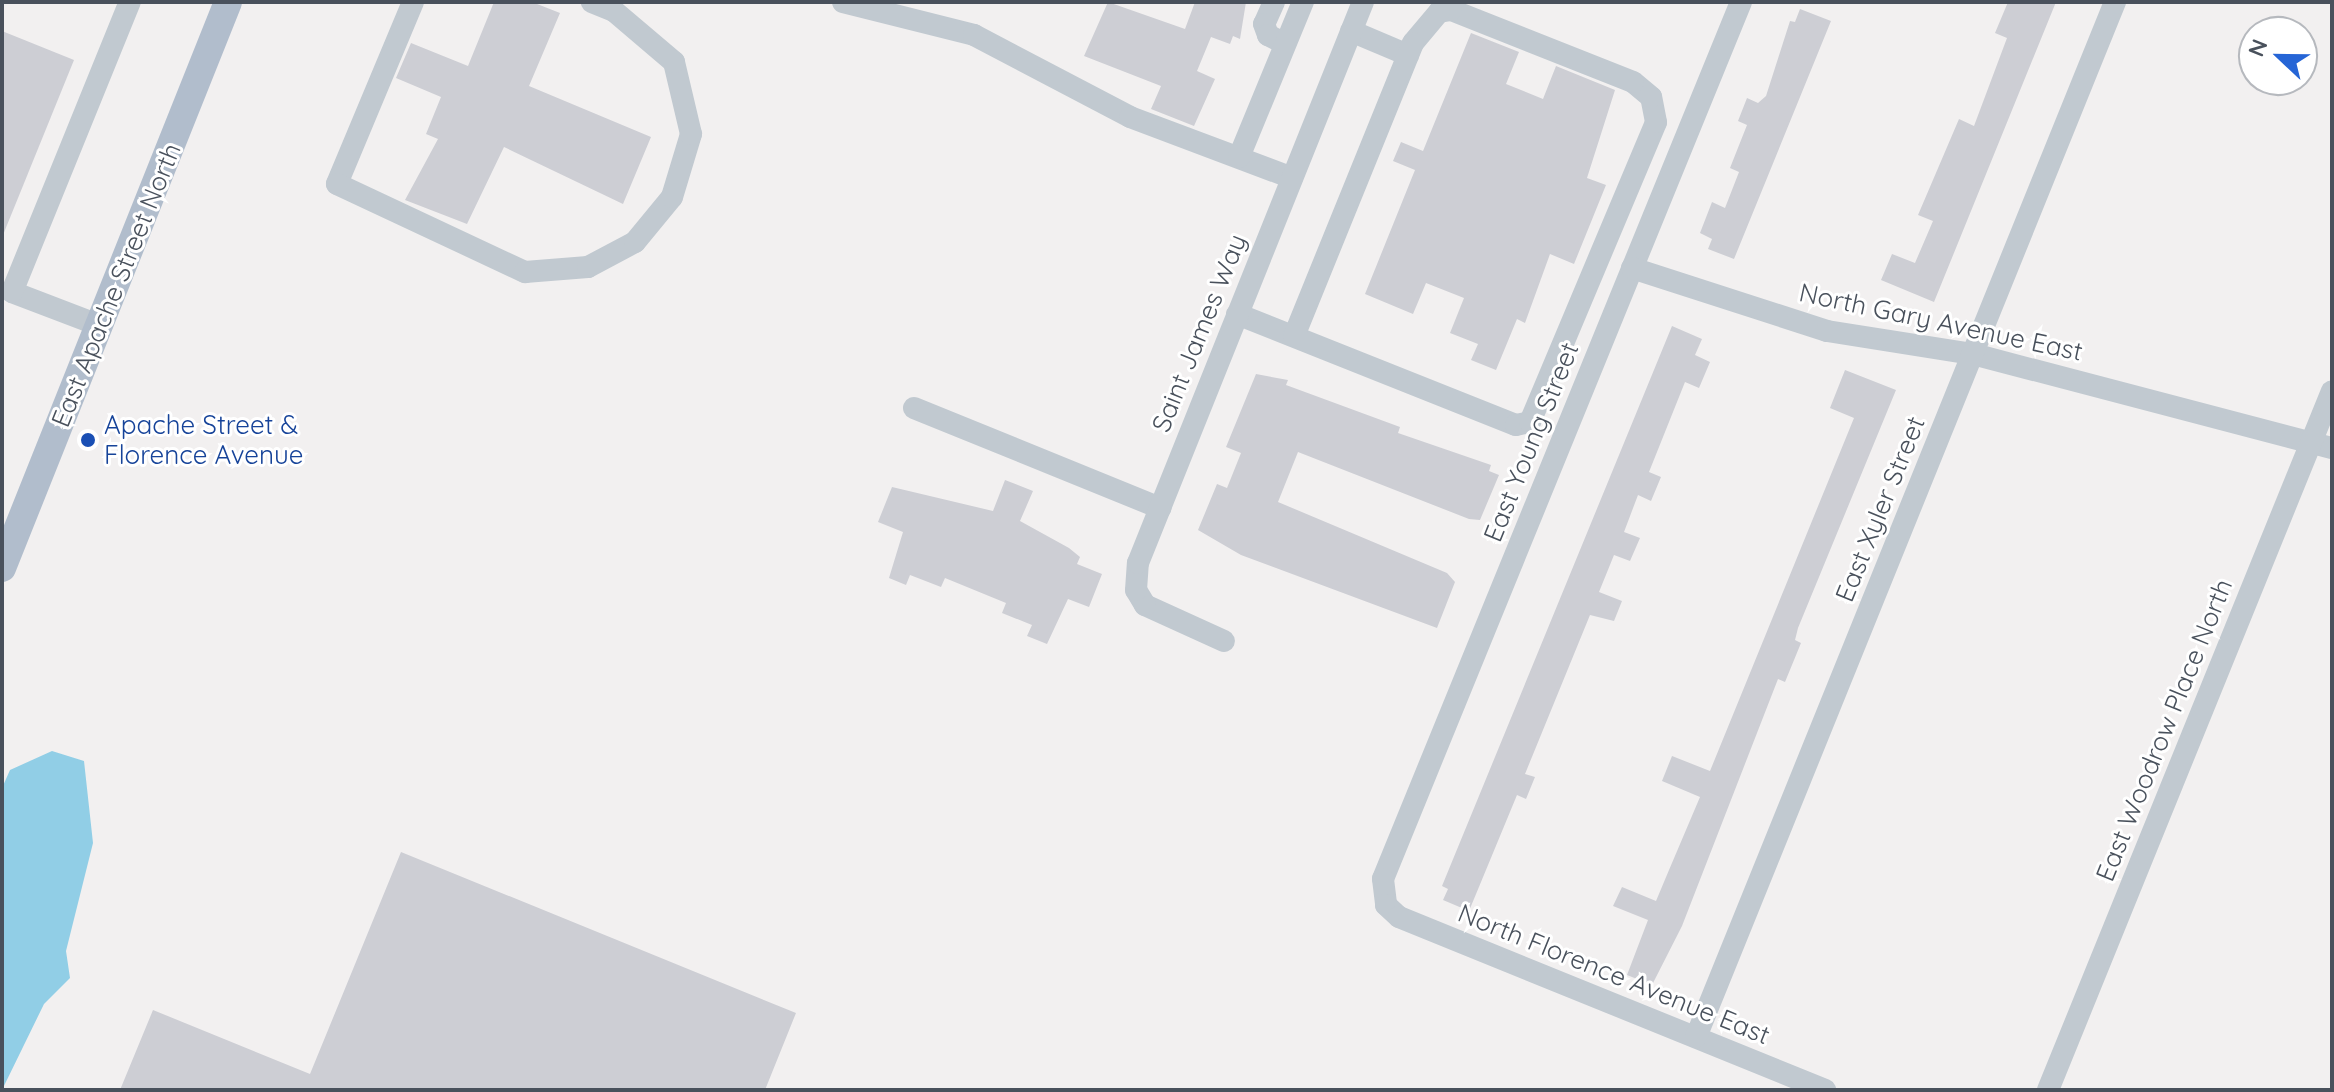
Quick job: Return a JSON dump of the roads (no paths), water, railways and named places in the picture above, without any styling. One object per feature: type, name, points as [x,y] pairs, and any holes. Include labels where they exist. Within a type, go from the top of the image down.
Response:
[{"type":"main road","name":"East Apache Street North","points":[[2,568],[228,2]]},
{"type":"street","points":[[101,326],[12,292],[130,2]]},
{"type":"street","points":[[413,2],[337,184],[525,272],[588,267],[635,242],[672,197],[691,134],[674,62],[614,11],[592,2]]},
{"type":"street","points":[[843,2],[974,35],[1130,117],[1292,178]]},
{"type":"street","points":[[1274,2],[1264,24],[1268,35],[1285,44]]},
{"type":"street","points":[[1239,157],[1303,2]]},
{"type":"street","name":"Saint James Way","points":[[1224,641],[1159,615],[1136,590],[1138,563],[1363,2]]},
{"type":"street","name":"East Young Street","points":[[1386,905],[1383,879],[1741,2]]},
{"type":"street","name":"East Xyler Street","points":[[1696,1037],[2115,2]]},
{"type":"street","points":[[1237,314],[1516,425],[1530,422],[1656,122],[1651,97],[1633,82],[1451,10],[1428,21],[1408,55],[1294,336]]},
{"type":"street","points":[[1351,31],[1408,55]]},
{"type":"street","name":"North Gary Avenue East","points":[[1632,268],[1827,331],[1973,354],[2322,444]]},
{"type":"street","name":"East Woodrow Place North","points":[[2048,1090],[2322,444],[2332,391]]},
{"type":"street","points":[[914,408],[1160,508]]},
{"type":"street","name":"North Florence Avenue East","points":[[1386,905],[1399,917],[1825,1090]]},
{"type":"water","points":[[52,751],[84,761],[93,843],[66,951],[70,978],[44,1004],[2,1090],[2,788],[10,770]]},
{"type":"place","name":"Apache Street & Florence Avenue","points":[[88,440]]}]
